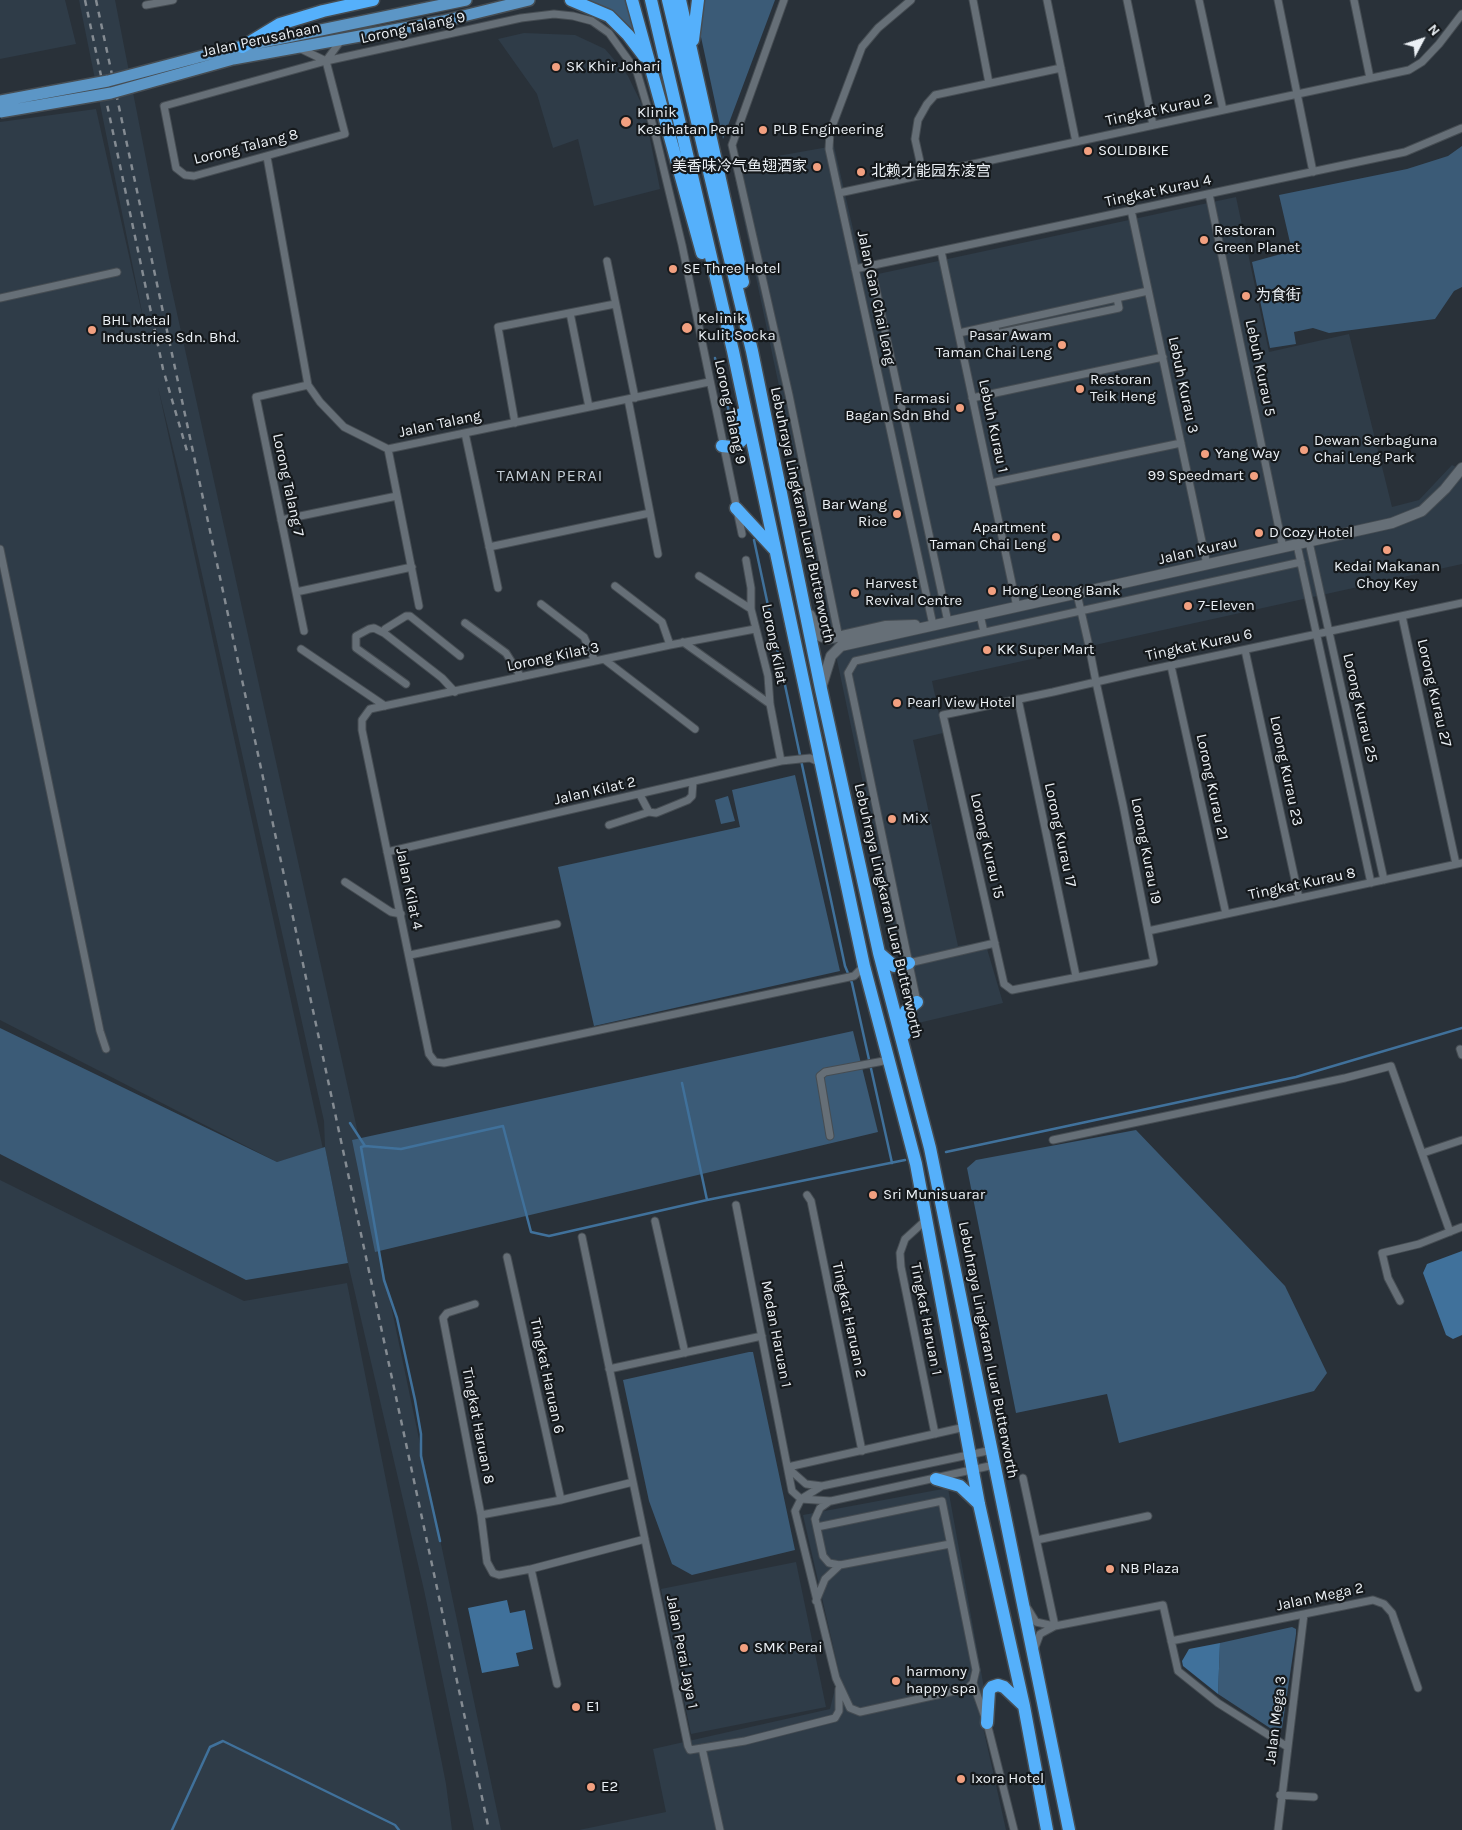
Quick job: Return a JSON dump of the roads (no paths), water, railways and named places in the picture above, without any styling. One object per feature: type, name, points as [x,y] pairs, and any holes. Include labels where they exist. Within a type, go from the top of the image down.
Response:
[{"type":"highway","points":[[242,46],[280,24],[323,11],[373,0]]},
{"type":"highway","points":[[571,0],[609,16],[628,35],[648,62]]},
{"type":"highway","points":[[632,0],[723,327],[733,351]]},
{"type":"highway","points":[[651,0],[733,351],[817,746],[811,760],[916,1164],[979,1504],[1024,1706],[1047,1830]]},
{"type":"highway","name":"Lebuhraya Lingkaran Luar Butterworth","points":[[668,0],[752,351],[821,689],[879,953],[931,1155],[1024,1603],[1059,1782],[1071,1830]]},
{"type":"highway","points":[[680,0],[735,236],[751,321],[752,351]]},
{"type":"highway","points":[[692,47],[698,0]]},
{"type":"highway","points":[[722,446],[732,447],[741,441],[741,390]]},
{"type":"highway","points":[[736,508],[775,551]]},
{"type":"highway","points":[[879,953],[894,966],[908,963]]},
{"type":"highway","points":[[909,1066],[904,1019],[906,1011],[917,1002]]},
{"type":"highway","points":[[936,1479],[960,1486],[979,1504]]},
{"type":"highway","points":[[987,1722],[989,1691],[992,1687],[998,1685],[1004,1688],[1024,1706]]},
{"type":"main road","name":"Jalan Perusahaan","points":[[0,100],[108,81],[231,54],[294,46],[466,0]]},
{"type":"main road","name":"Jalan Perusahaan","points":[[0,112],[111,92],[231,54],[242,46],[341,32],[443,21],[529,0]]},
{"type":"street","points":[[146,5],[173,0]]},
{"type":"street","points":[[784,0],[732,145],[788,395],[839,638],[828,639],[820,636],[804,600]]},
{"type":"street","name":"Jalan Gan Chai Leng","points":[[911,0],[878,28],[862,47],[830,132],[829,149],[933,625]]},
{"type":"street","points":[[973,0],[989,83]]},
{"type":"street","points":[[1048,0],[1076,142]]},
{"type":"street","points":[[1127,0],[1152,125]]},
{"type":"street","points":[[1199,0],[1223,110]]},
{"type":"street","points":[[1278,0],[1313,172]]},
{"type":"street","points":[[1354,0],[1370,78]]},
{"type":"street","name":"Lorong Talang 9","points":[[326,61],[521,18],[554,14],[592,21],[609,33],[637,72],[644,91],[682,244],[722,446],[742,534]]},
{"type":"street","name":"Tingkat Kurau 2","points":[[839,193],[1409,70],[1422,62],[1439,44],[1462,14]]},
{"type":"street","name":"Lorong Talang 9","points":[[326,61],[341,32]]},
{"type":"street","points":[[294,46],[326,61]]},
{"type":"street","name":"Lorong Talang 8","points":[[326,61],[345,134],[194,176],[185,175],[176,168],[164,106],[326,61]]},
{"type":"street","points":[[923,175],[915,139],[918,120],[927,104],[935,95],[1061,68]]},
{"type":"street","name":"Tingkat Kurau 4","points":[[855,269],[1405,152],[1462,128]]},
{"type":"street","name":"Jalan Talang","points":[[267,157],[308,384],[320,402],[344,427],[388,449],[709,382]]},
{"type":"street","name":"Lebuh Kurau 5","points":[[1209,194],[1284,548]]},
{"type":"street","name":"Lebuh Kurau 3","points":[[1131,210],[1207,565]]},
{"type":"street","name":"Lebuh Kurau 1","points":[[941,251],[1017,607]]},
{"type":"street","points":[[607,261],[658,554]]},
{"type":"street","name":"Jalan Gan Chai Leng","points":[[871,266],[948,622]]},
{"type":"street","points":[[0,298],[116,272]]},
{"type":"street","points":[[959,333],[1148,291]]},
{"type":"street","points":[[515,423],[498,327],[615,304]]},
{"type":"street","points":[[570,313],[589,407]]},
{"type":"street","points":[[972,398],[1163,357]]},
{"type":"street","name":"Lorong Talang 7","points":[[304,631],[256,397],[308,384]]},
{"type":"street","points":[[466,433],[498,588]]},
{"type":"street","points":[[991,483],[1181,442]]},
{"type":"street","points":[[388,449],[420,606]]},
{"type":"street","name":"Jalan Kurau","points":[[821,689],[831,656],[841,646],[1284,548],[1406,519],[1432,502],[1462,468]]},
{"type":"street","points":[[282,520],[397,496]]},
{"type":"street","points":[[490,547],[650,513]]},
{"type":"street","name":"Lorong Kurau 25","points":[[1309,542],[1384,880]]},
{"type":"street","name":"Lorong Kurau 25","points":[[1297,544],[1370,883]]},
{"type":"street","points":[[0,549],[100,1031],[106,1049]]},
{"type":"street","name":"Lorong Kilat","points":[[746,560],[751,588],[751,609],[768,676],[770,704],[781,761]]},
{"type":"street","points":[[917,1002],[848,673],[855,661],[1301,562]]},
{"type":"street","points":[[296,592],[412,567]]},
{"type":"street","points":[[698,576],[751,609]]},
{"type":"street","points":[[615,586],[662,622],[670,645]]},
{"type":"street","name":"Lorong Kurau 19","points":[[1004,984],[1012,990],[1154,962],[1076,594]]},
{"type":"street","name":"Tingkat Kurau 6","points":[[943,716],[1462,603]]},
{"type":"street","points":[[541,604],[584,637],[595,661]]},
{"type":"street","points":[[980,615],[984,632]]},
{"type":"street","points":[[384,633],[384,629],[406,616],[410,616],[460,656]]},
{"type":"street","name":"Lorong Kurau 27","points":[[1402,616],[1459,863]]},
{"type":"street","points":[[465,623],[506,653],[522,677]]},
{"type":"street","name":"Jalan Kurau","points":[[839,638],[885,626],[910,624],[922,627]]},
{"type":"street","points":[[406,684],[356,648],[356,636],[362,631],[374,628],[384,633],[442,678],[455,692]]},
{"type":"street","name":"Lorong Kilat 3","points":[[362,720],[370,709],[683,642],[755,629]]},
{"type":"street","points":[[683,642],[770,704]]},
{"type":"street","points":[[301,649],[385,706]]},
{"type":"street","name":"Lorong Kurau 23","points":[[1245,650],[1299,898]]},
{"type":"street","points":[[605,660],[695,730]]},
{"type":"street","name":"Lorong Kurau 21","points":[[1171,666],[1226,914]]},
{"type":"street","name":"Lorong Kurau 17","points":[[1018,699],[1076,976]]},
{"type":"street","name":"Lorong Kurau 15","points":[[943,716],[1004,984]]},
{"type":"street","name":"Jalan Kilat 4","points":[[362,720],[362,730],[429,1054],[435,1062],[444,1063],[852,976]]},
{"type":"street","name":"Jalan Kilat 2","points":[[387,852],[781,761],[811,760]]},
{"type":"street","points":[[609,825],[649,812],[656,813],[684,803],[692,796],[693,782]]},
{"type":"street","points":[[640,795],[649,812]]},
{"type":"street","name":"Tingkat Kurau 8","points":[[1148,931],[1459,863]]},
{"type":"street","points":[[345,882],[391,912],[401,914]]},
{"type":"street","points":[[410,955],[557,924]]},
{"type":"street","points":[[908,963],[995,943]]},
{"type":"street","points":[[864,966],[852,976],[870,988]]},
{"type":"street","points":[[830,1136],[820,1076],[825,1072],[890,1060]]},
{"type":"street","points":[[1053,1140],[1345,1078],[1391,1066],[1450,1232]]},
{"type":"street","points":[[1423,1153],[1462,1140]]},
{"type":"street","name":"Tingkat Haruan 2","points":[[807,1195],[810,1200],[862,1451]]},
{"type":"street","name":"Medan Haruan 1","points":[[736,1205],[795,1511],[816,1601]]},
{"type":"street","name":"Tingkat Haruan 1","points":[[927,1219],[905,1240],[900,1253],[901,1267],[934,1434]]},
{"type":"street","points":[[654,1221],[684,1353]]},
{"type":"street","points":[[1400,1301],[1388,1278],[1382,1253],[1419,1244],[1462,1227]]},
{"type":"street","name":"Jalan Perai Jaya 1","points":[[582,1237],[688,1746],[690,1750],[702,1748]]},
{"type":"street","name":"Tingkat Haruan 6","points":[[508,1257],[561,1500]]},
{"type":"street","name":"Tingkat Haruan 8","points":[[475,1304],[447,1313],[443,1318],[481,1515],[487,1562],[492,1573],[499,1575],[531,1569]]},
{"type":"street","points":[[609,1369],[762,1336]]},
{"type":"street","points":[[788,1467],[965,1427]]},
{"type":"street","points":[[788,1467],[806,1484],[822,1486],[992,1450]]},
{"type":"street","points":[[792,1490],[801,1499],[831,1501],[994,1465]]},
{"type":"street","points":[[1023,1478],[1055,1626]]},
{"type":"street","points":[[481,1515],[561,1500],[633,1482]]},
{"type":"street","points":[[795,1511],[801,1499],[822,1486]]},
{"type":"street","points":[[831,1501],[817,1513],[817,1528],[825,1560],[840,1565],[950,1544]]},
{"type":"street","points":[[817,1528],[942,1501],[976,1670],[973,1683],[968,1688],[860,1712],[850,1708],[839,1689]]},
{"type":"street","points":[[1037,1540],[1148,1516]]},
{"type":"street","points":[[556,1684],[531,1569],[645,1539]]},
{"type":"street","points":[[720,1830],[702,1748],[745,1741],[835,1718],[839,1711],[839,1689],[816,1601],[825,1579],[840,1565]]},
{"type":"street","name":"Jalan Mega 2","points":[[1171,1641],[1373,1600],[1384,1604],[1392,1613],[1418,1688]]},
{"type":"street","points":[[1024,1603],[1036,1622],[1055,1626]]},
{"type":"street","points":[[1033,1653],[1040,1634],[1055,1626],[1163,1604],[1178,1671],[1218,1703],[1286,1746]]},
{"type":"street","name":"Jalan Mega 3","points":[[1278,1830],[1280,1795],[1304,1614]]},
{"type":"street","points":[[973,1683],[987,1722],[1014,1830]]},
{"type":"street","points":[[1280,1795],[1314,1797]]},
{"type":"waterway","points":[[715,358],[733,427]]},
{"type":"waterway","points":[[754,540],[845,966],[852,983],[892,1163]]},
{"type":"waterway","points":[[946,1152],[1296,1077],[1462,1028]]},
{"type":"waterway","points":[[682,1083],[707,1200]]},
{"type":"waterway","points":[[350,1123],[365,1146],[401,1149],[503,1126],[531,1232],[549,1236],[707,1200],[905,1160]]},
{"type":"waterway","points":[[365,1146],[361,1147],[384,1280],[397,1318],[415,1400],[421,1434],[421,1456],[440,1541]]},
{"type":"waterway","points":[[172,1830],[210,1747],[223,1741],[395,1825],[399,1830]]},
{"type":"railway","points":[[85,0],[163,369],[187,451]]},
{"type":"railway","points":[[96,0],[489,1830]]},
{"type":"place","name":"SK Khir Johari","points":[[556,67]]},
{"type":"place","name":"Klinik Kesihatan Perai","points":[[626,122]]},
{"type":"place","name":"PLB Engineering","points":[[763,130]]},
{"type":"place","name":"SOLIDBIKE","points":[[1088,151]]},
{"type":"place","name":"美香味冷气鱼翅酒家","points":[[817,167]]},
{"type":"place","name":"北赖才能园东凌宫","points":[[861,172]]},
{"type":"place","name":"Restoran Green Planet","points":[[1204,240]]},
{"type":"place","name":"SE Three Hotel","points":[[673,269]]},
{"type":"place","name":"为食街","points":[[1246,296]]},
{"type":"place","name":"Kelinik Kulit Socka","points":[[687,328]]},
{"type":"place","name":"BHL Metal Industries Sdn. Bhd.","points":[[92,330]]},
{"type":"place","name":"Pasar Awam Taman Chai Leng","points":[[1062,345]]},
{"type":"place","name":"Restoran Teik Heng","points":[[1080,389]]},
{"type":"place","name":"Farmasi Bagan Sdn Bhd","points":[[960,408]]},
{"type":"place","name":"Dewan Serbaguna Chai Leng Park","points":[[1304,450]]},
{"type":"place","name":"Yang Way","points":[[1205,454]]},
{"type":"place","name":"99 Speedmart","points":[[1254,476]]},
{"type":"place","name":"Bar Wang Rice","points":[[897,514]]},
{"type":"place","name":"D Cozy Hotel","points":[[1259,533]]},
{"type":"place","name":"Apartment Taman Chai Leng","points":[[1056,537]]},
{"type":"place","name":"Kedai Makanan Choy Key","points":[[1387,550]]},
{"type":"place","name":"Hong Leong Bank","points":[[992,591]]},
{"type":"place","name":"Harvest Revival Centre","points":[[855,593]]},
{"type":"place","name":"7-Eleven","points":[[1188,606]]},
{"type":"place","name":"KK Super Mart","points":[[987,650]]},
{"type":"place","name":"Pearl View Hotel","points":[[897,703]]},
{"type":"place","name":"MiX","points":[[892,819]]},
{"type":"place","name":"Sri Munisuarar","points":[[873,1195]]},
{"type":"place","name":"NB Plaza","points":[[1110,1569]]},
{"type":"place","name":"SMK Perai","points":[[744,1648]]},
{"type":"place","name":"harmony happy spa","points":[[896,1681]]},
{"type":"place","name":"E1","points":[[576,1707]]},
{"type":"place","name":"Ixora Hotel","points":[[961,1779]]},
{"type":"place","name":"E2","points":[[591,1787]]},
{"type":"district","name":"TAMAN PERAI","points":[[550,476]]}]
